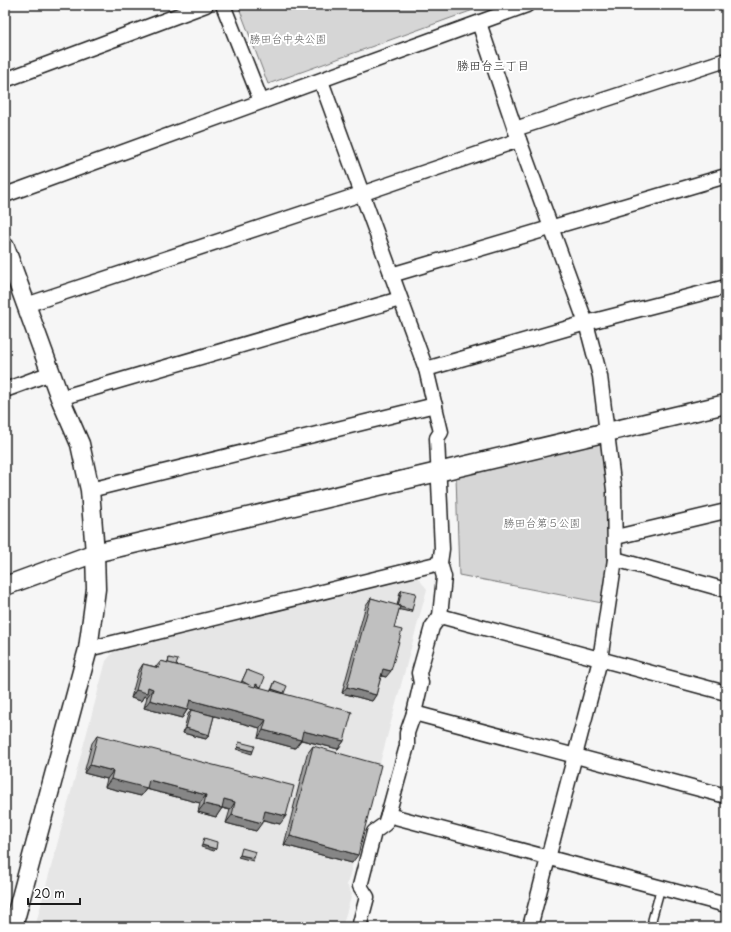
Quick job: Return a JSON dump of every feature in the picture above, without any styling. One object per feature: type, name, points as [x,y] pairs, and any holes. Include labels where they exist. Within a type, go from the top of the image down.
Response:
[{"type":"street","points":[[5,80],[206,5]]},
{"type":"street","points":[[223,5],[261,101]]},
{"type":"street","points":[[5,195],[528,5]]},
{"type":"street","points":[[479,23],[517,134],[586,323],[600,376],[614,490],[616,537],[615,559],[600,660],[530,927]]},
{"type":"street","points":[[26,305],[362,194],[517,134],[726,60]]},
{"type":"street","points":[[321,81],[426,369],[441,432],[437,438],[440,471],[442,549],[440,563],[444,577],[440,616],[432,627],[418,673],[421,682],[414,713],[407,733],[407,746],[388,815],[385,824],[374,832],[360,886],[367,897],[359,927]]},
{"type":"street","points":[[391,275],[726,176]]},
{"type":"street","points":[[5,247],[60,398],[80,444],[90,490],[96,553],[96,589],[88,649],[13,927]]},
{"type":"street","points":[[426,369],[586,323],[726,287]]},
{"type":"street","points":[[60,398],[400,299]]},
{"type":"street","points":[[5,390],[51,373]]},
{"type":"street","points":[[5,586],[96,553],[726,404]]},
{"type":"street","points":[[90,490],[435,405]]},
{"type":"street","points":[[616,537],[726,511]]},
{"type":"street","points":[[615,559],[726,590]]},
{"type":"street","points":[[88,649],[440,563]]},
{"type":"street","points":[[440,616],[726,693]]},
{"type":"street","points":[[414,713],[726,796]]},
{"type":"street","points":[[388,815],[726,905]]},
{"type":"lane","points":[[655,927],[652,920],[661,888]]},
{"type":"shaded area","points":[[417,577],[427,589],[347,885],[352,894],[342,927],[35,927],[106,661],[115,650]]},
{"type":"green space","name":"勝田台中央公園","points":[[238,5],[487,5],[268,84]]},
{"type":"green space","name":"勝田台第５公園","points":[[605,436],[612,537],[602,603],[459,575],[456,475]]},
{"type":"building","points":[[402,590],[416,593],[412,610],[398,606]]},
{"type":"building","points":[[371,598],[400,606],[394,628],[402,630],[391,671],[383,669],[376,695],[347,687]]},
{"type":"building","points":[[169,658],[178,660],[176,665],[168,663]]},
{"type":"building","points":[[161,661],[352,712],[344,741],[303,731],[301,740],[263,730],[266,720],[190,700],[187,710],[150,700],[153,689],[148,687],[147,693],[136,690],[143,664],[159,668]]},
{"type":"building","points":[[247,670],[265,677],[261,687],[256,684],[255,687],[251,686],[242,681]]},
{"type":"building","points":[[275,681],[287,686],[284,693],[272,689]]},
{"type":"building","points":[[191,710],[214,716],[209,735],[186,728]]},
{"type":"building","points":[[98,735],[294,786],[286,816],[265,811],[262,823],[232,815],[235,802],[224,799],[222,808],[204,804],[206,795],[149,780],[147,788],[111,779],[113,771],[90,765]]},
{"type":"building","points":[[239,742],[255,746],[253,751],[238,747]]},
{"type":"building","points":[[313,746],[381,765],[358,855],[290,836]]},
{"type":"building","points":[[204,838],[217,842],[216,849],[202,845]]},
{"type":"building","points":[[242,848],[256,852],[254,858],[240,855]]},
{"type":"district","name":"勝田台三丁目","points":[[493,66]]}]
